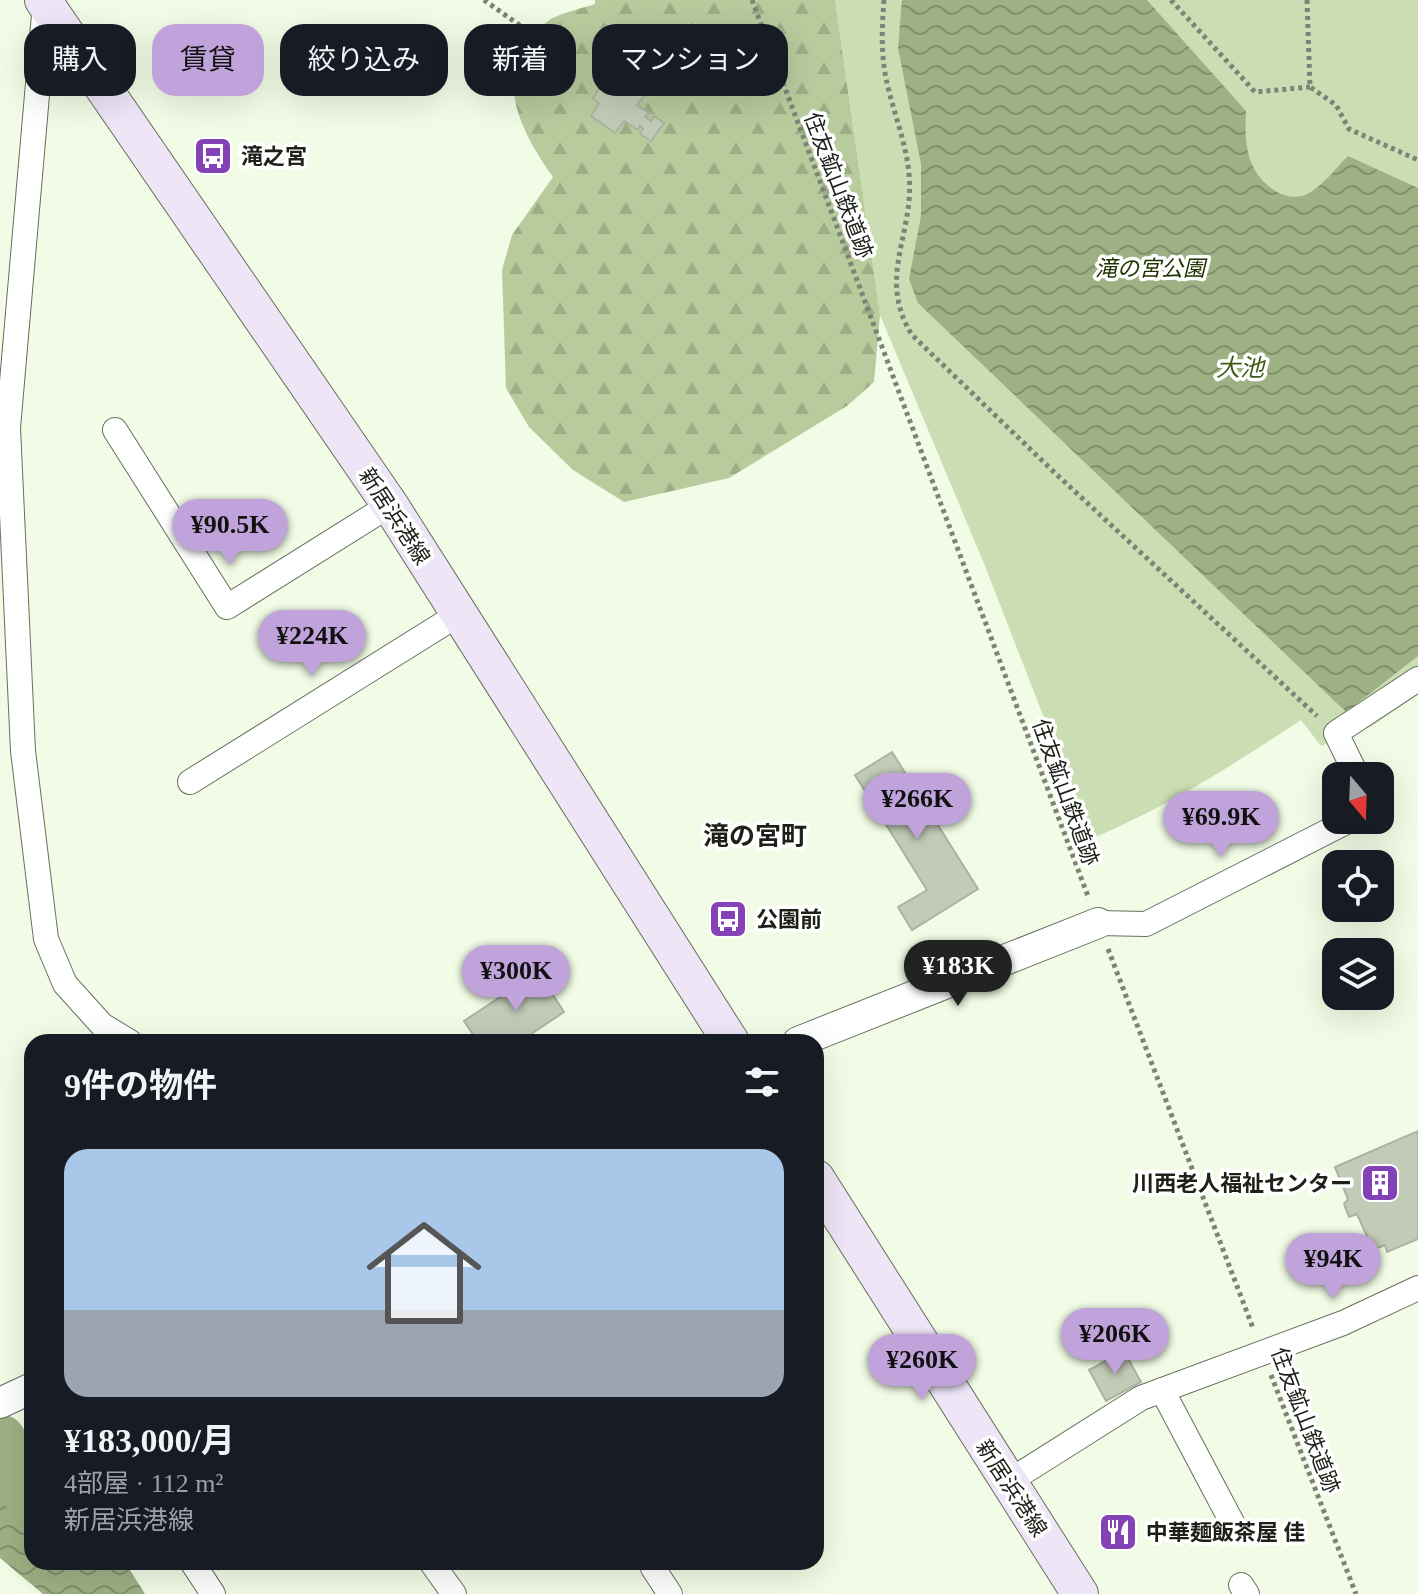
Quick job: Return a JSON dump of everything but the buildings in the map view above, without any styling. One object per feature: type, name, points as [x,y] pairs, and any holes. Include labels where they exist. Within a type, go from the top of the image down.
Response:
[{"type":"main road","name":"新居浜港線","points":[[44,1],[390,505],[726,1034]]},
{"type":"main road","name":"新居浜港線","points":[[824,1191],[1080,1594]]},
{"type":"street","points":[[44,1],[8,428],[23,751],[46,939],[65,984],[102,1025],[117,1034]]},
{"type":"street","points":[[115,430],[227,607],[390,505]]},
{"type":"street","points":[[190,782],[459,614]]},
{"type":"street","points":[[1350,762],[1336,733],[1418,679]]},
{"type":"street","points":[[818,1034],[1098,923],[1146,924],[1323,834]]},
{"type":"street","points":[[1008,1482],[1141,1398],[1343,1323],[1418,1288]]},
{"type":"street","points":[[1162,1390],[1235,1528]]},
{"type":"street","points":[[0,1403],[24,1392]]},
{"type":"street","points":[[197,1570],[213,1594]]},
{"type":"street","points":[[437,1570],[454,1594]]},
{"type":"street","points":[[654,1570],[670,1594]]},
{"type":"path","points":[[484,0],[518,24]]},
{"type":"path","name":"住友鉱山鉄道跡","points":[[752,0],[1098,923],[1356,1594]]},
{"type":"path","points":[[884,0],[881,40],[885,74],[909,175],[908,202],[894,281],[902,318],[912,335],[1055,473],[1336,733]]},
{"type":"path","points":[[1171,0],[1255,92],[1310,87],[1336,105],[1349,129],[1418,160]]},
{"type":"path","points":[[1307,0],[1310,87]]},
{"type":"green space","points":[[595,0],[835,0],[880,315],[874,382],[847,406],[729,478],[624,502],[573,470],[529,427],[506,388],[502,270],[512,235],[553,177],[521,120],[515,96],[576,96],[576,24],[544,24],[595,4]]},
{"type":"green space","name":"大池","points":[[835,0],[1418,0],[1418,694],[1372,726],[1321,746],[1301,720],[1199,784],[1091,839],[985,566],[880,315]]},
{"type":"water","name":"大池","points":[[902,0],[1147,0],[1246,111],[1246,137],[1251,162],[1261,178],[1275,191],[1293,197],[1311,192],[1348,156],[1418,188],[1418,656],[1346,712],[918,303],[909,279],[921,216],[921,164],[898,48]]},
{"type":"water","points":[[24,1452],[24,1570],[130,1570],[145,1594],[43,1594],[0,1558],[0,1462]]},
{"type":"waterway","points":[[0,1440],[24,1485]]},
{"type":"place","name":"滝之宮","points":[[213,156]]},
{"type":"place","name":"公園前","points":[[728,919]]},
{"type":"place","name":"川西老人福祉センター","points":[[1380,1183]]},
{"type":"place","name":"中華麺飯茶屋 佳","points":[[1118,1532]]},
{"type":"district","name":"滝の宮町","points":[[755,836]]},
{"type":"park label","name":"滝の宮公園","points":[[1150,268]]}]
